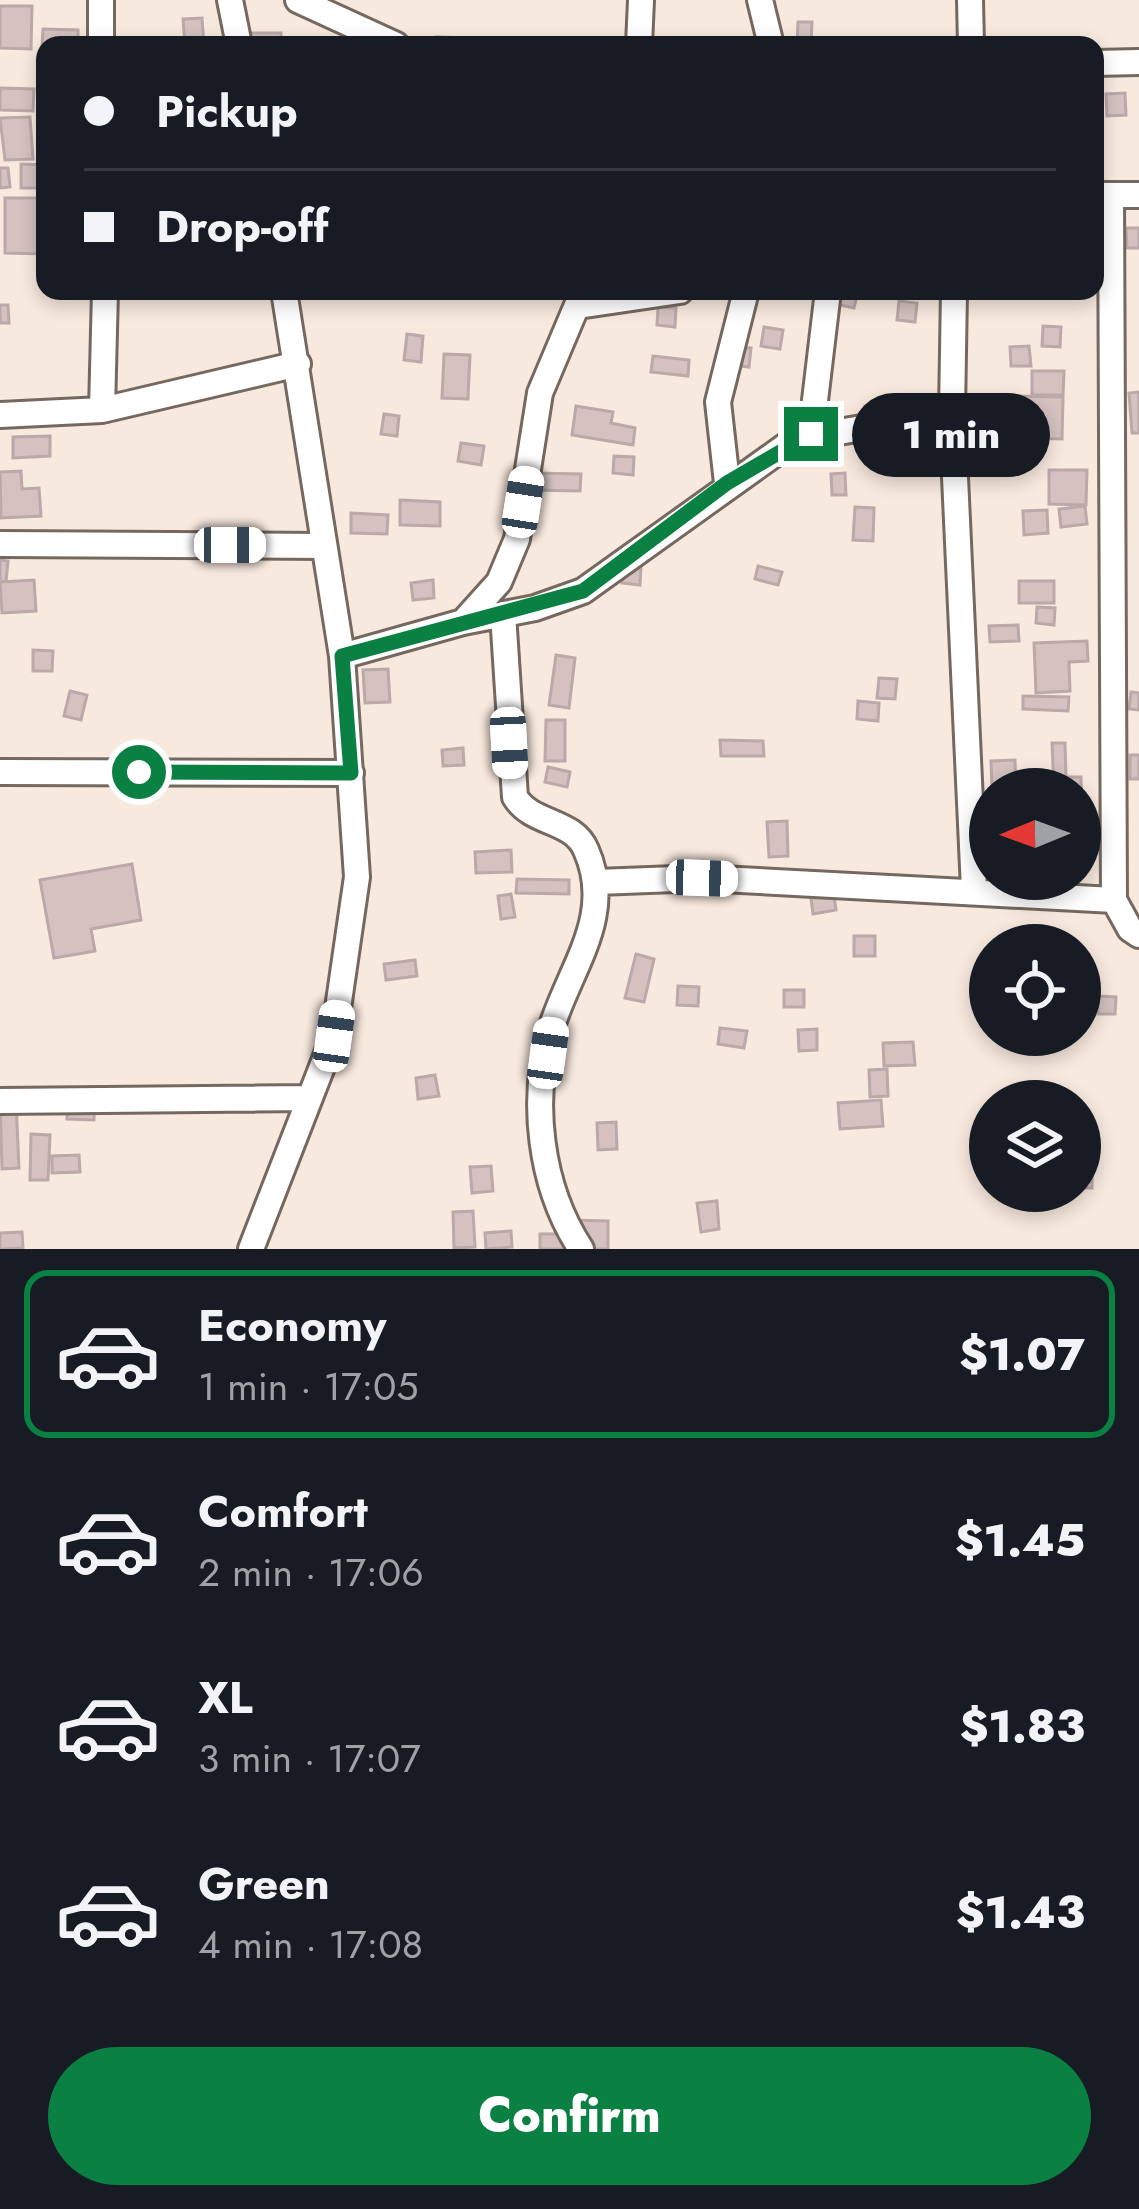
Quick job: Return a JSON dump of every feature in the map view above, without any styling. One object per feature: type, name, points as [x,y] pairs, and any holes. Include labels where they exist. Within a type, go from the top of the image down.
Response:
[{"type":"street","points":[[100,0],[101,36]]},
{"type":"street","points":[[230,0],[236,36]]},
{"type":"street","points":[[298,0],[376,36]]},
{"type":"street","points":[[639,36],[641,0]]},
{"type":"street","points":[[760,0],[769,36]]},
{"type":"street","points":[[970,0],[971,36]]},
{"type":"street","points":[[1104,63],[1139,62]]},
{"type":"street","points":[[1104,196],[1139,195]]},
{"type":"street","points":[[1104,260],[1114,900],[1130,929],[1139,934]]},
{"type":"street","points":[[102,410],[105,300]]},
{"type":"street","points":[[251,1249],[334,1036],[357,877],[342,656],[286,300]]},
{"type":"street","points":[[463,622],[485,602],[509,562],[540,393],[581,300]]},
{"type":"street","points":[[727,483],[718,403],[744,300]]},
{"type":"street","points":[[811,434],[827,300]]},
{"type":"street","points":[[954,300],[952,412],[969,781]]},
{"type":"street","points":[[0,415],[102,410],[298,364]]},
{"type":"street","points":[[342,656],[583,591],[727,483],[811,434],[952,412]]},
{"type":"street","points":[[0,544],[322,546]]},
{"type":"street","points":[[503,614],[514,797],[531,816],[575,835],[597,882],[590,937],[551,1028],[544,1086],[551,1194],[581,1249]]},
{"type":"street","points":[[0,772],[351,773]]},
{"type":"street","points":[[597,882],[702,878],[969,889]]},
{"type":"street","points":[[1101,899],[1114,900]]},
{"type":"street","points":[[0,1101],[307,1098]]},
{"type":"building","points":[[0,6],[32,6],[31,49],[0,48]]},
{"type":"building","points":[[202,18],[203,36],[184,36],[183,19]]},
{"type":"building","points":[[798,22],[812,22],[811,36],[797,36]]},
{"type":"building","points":[[43,29],[78,30],[78,36],[43,36]]},
{"type":"building","points":[[243,33],[281,33],[281,36]]},
{"type":"building","points":[[0,88],[34,89],[33,111],[0,110]]},
{"type":"building","points":[[1125,93],[1126,115],[1107,116],[1106,94]]},
{"type":"building","points":[[30,117],[33,159],[5,160],[0,118]]},
{"type":"building","points":[[21,164],[36,165],[36,188],[21,188]]},
{"type":"building","points":[[0,168],[8,168],[10,187],[0,188]]},
{"type":"building","points":[[5,198],[36,198],[36,254],[5,253]]},
{"type":"building","points":[[1126,228],[1139,228],[1139,248],[1127,248]]},
{"type":"building","points":[[832,300],[856,300],[854,308]]},
{"type":"building","points":[[899,301],[917,303],[915,322],[897,320]]},
{"type":"building","points":[[0,305],[8,305],[9,323],[0,323]]},
{"type":"building","points":[[658,307],[676,308],[675,327],[657,325]]},
{"type":"building","points":[[1043,326],[1061,327],[1060,347],[1042,346]]},
{"type":"building","points":[[764,327],[783,330],[780,349],[761,346]]},
{"type":"building","points":[[407,334],[423,336],[421,362],[404,360]]},
{"type":"building","points":[[1029,346],[1031,366],[1011,366],[1010,347]]},
{"type":"building","points":[[733,347],[751,348],[749,367],[732,365]]},
{"type":"building","points":[[444,354],[470,355],[468,399],[442,398]]},
{"type":"building","points":[[653,356],[689,360],[688,376],[651,372]]},
{"type":"building","points":[[1032,371],[1064,371],[1063,395],[1032,395]]},
{"type":"building","points":[[1139,392],[1139,433],[1132,433],[1129,393]]},
{"type":"building","points":[[1013,396],[1063,397],[1062,439],[1012,438]]},
{"type":"building","points":[[576,406],[613,412],[611,423],[635,428],[633,445],[572,435]]},
{"type":"building","points":[[384,414],[399,416],[397,436],[381,434]]},
{"type":"building","points":[[993,423],[1009,423],[1009,454],[993,454]]},
{"type":"building","points":[[50,436],[50,456],[13,458],[13,437]]},
{"type":"building","points":[[461,443],[484,446],[481,465],[458,461]]},
{"type":"building","points":[[614,456],[634,457],[633,475],[613,473]]},
{"type":"building","points":[[1049,470],[1087,470],[1086,505],[1049,504]]},
{"type":"building","points":[[21,471],[22,489],[39,488],[41,516],[1,518],[0,472]]},
{"type":"building","points":[[528,473],[581,474],[580,491],[528,490]]},
{"type":"building","points":[[845,473],[846,495],[832,495],[831,474]]},
{"type":"building","points":[[400,500],[440,502],[440,526],[400,525]]},
{"type":"building","points":[[1085,506],[1087,524],[1061,527],[1059,509]]},
{"type":"building","points":[[855,507],[874,508],[873,541],[853,540]]},
{"type":"building","points":[[1047,510],[1048,533],[1024,535],[1023,511]]},
{"type":"building","points":[[351,513],[388,515],[387,534],[351,533]]},
{"type":"building","points":[[0,560],[8,561],[6,582],[0,582]]},
{"type":"building","points":[[623,565],[641,566],[640,585],[622,583]]},
{"type":"building","points":[[758,566],[782,572],[778,585],[755,579]]},
{"type":"building","points":[[34,580],[36,611],[2,613],[0,582]]},
{"type":"building","points":[[433,580],[434,598],[413,600],[411,583]]},
{"type":"building","points":[[1019,581],[1054,581],[1054,603],[1019,603]]},
{"type":"building","points":[[1037,607],[1055,608],[1054,625],[1036,623]]},
{"type":"building","points":[[1018,625],[1019,641],[990,642],[989,626]]},
{"type":"building","points":[[1087,641],[1088,661],[1069,662],[1070,691],[1036,693],[1034,643]]},
{"type":"building","points":[[33,650],[53,651],[52,671],[33,671]]},
{"type":"building","points":[[556,655],[575,658],[569,708],[549,705]]},
{"type":"building","points":[[388,669],[390,702],[365,703],[363,670]]},
{"type":"building","points":[[879,678],[897,679],[895,699],[877,698]]},
{"type":"building","points":[[70,691],[87,695],[81,720],[64,716]]},
{"type":"building","points":[[1131,692],[1139,693],[1139,710],[1129,709]]},
{"type":"building","points":[[1023,696],[1069,697],[1068,711],[1023,709]]},
{"type":"building","points":[[858,701],[879,703],[878,721],[857,719]]},
{"type":"building","points":[[546,720],[565,720],[565,761],[545,761]]},
{"type":"building","points":[[720,740],[763,741],[764,756],[721,756]]},
{"type":"building","points":[[1052,743],[1065,743],[1066,768],[1053,768]]},
{"type":"building","points":[[463,748],[464,765],[443,766],[442,750]]},
{"type":"building","points":[[1130,755],[1139,755],[1139,779],[1130,779]]},
{"type":"building","points":[[1015,760],[1015,768],[991,768],[991,761]]},
{"type":"building","points":[[548,767],[570,772],[567,787],[545,782]]},
{"type":"building","points":[[787,821],[788,856],[769,857],[767,822]]},
{"type":"building","points":[[511,850],[512,872],[476,873],[475,852]]},
{"type":"building","points":[[132,864],[141,920],[91,929],[95,951],[54,958],[40,880]]},
{"type":"building","points":[[517,879],[569,880],[569,894],[516,893]]},
{"type":"building","points":[[833,888],[836,910],[813,914],[810,891]]},
{"type":"building","points":[[511,894],[515,917],[501,919],[498,896]]},
{"type":"building","points":[[854,936],[875,936],[875,956],[854,956]]},
{"type":"building","points":[[636,954],[654,959],[644,1002],[625,998]]},
{"type":"building","points":[[415,960],[417,976],[386,980],[384,964]]},
{"type":"building","points":[[678,986],[699,987],[698,1006],[677,1005]]},
{"type":"building","points":[[784,990],[804,990],[804,1007],[784,1007]]},
{"type":"building","points":[[1101,996],[1116,997],[1115,1014],[1101,1014]]},
{"type":"building","points":[[720,1028],[747,1031],[744,1048],[718,1044]]},
{"type":"building","points":[[817,1029],[817,1050],[799,1051],[798,1030]]},
{"type":"building","points":[[913,1042],[915,1065],[884,1066],[883,1043]]},
{"type":"building","points":[[887,1069],[888,1096],[870,1097],[869,1070]]},
{"type":"building","points":[[435,1075],[439,1096],[418,1099],[416,1078]]},
{"type":"building","points":[[68,1098],[95,1099],[94,1120],[67,1119]]},
{"type":"building","points":[[881,1100],[883,1126],[840,1129],[838,1103]]},
{"type":"building","points":[[16,1101],[19,1168],[2,1169],[0,1102]]},
{"type":"building","points":[[616,1122],[617,1149],[598,1150],[597,1123]]},
{"type":"building","points":[[31,1134],[50,1135],[48,1180],[30,1180]]},
{"type":"building","points":[[79,1155],[80,1172],[52,1173],[52,1156]]},
{"type":"building","points":[[491,1166],[493,1191],[472,1193],[470,1167]]},
{"type":"building","points":[[717,1201],[719,1229],[701,1232],[697,1203]]},
{"type":"building","points":[[473,1211],[475,1247],[454,1248],[453,1212]]},
{"type":"building","points":[[569,1220],[608,1221],[608,1249],[540,1249],[540,1234],[569,1234]]},
{"type":"building","points":[[511,1231],[512,1247],[486,1249],[485,1233]]},
{"type":"building","points":[[22,1232],[23,1248],[0,1249],[0,1233]]},
{"type":"route","points":[[139,772],[351,773],[342,656],[463,622],[535,608],[583,591],[727,483],[811,434]]}]
